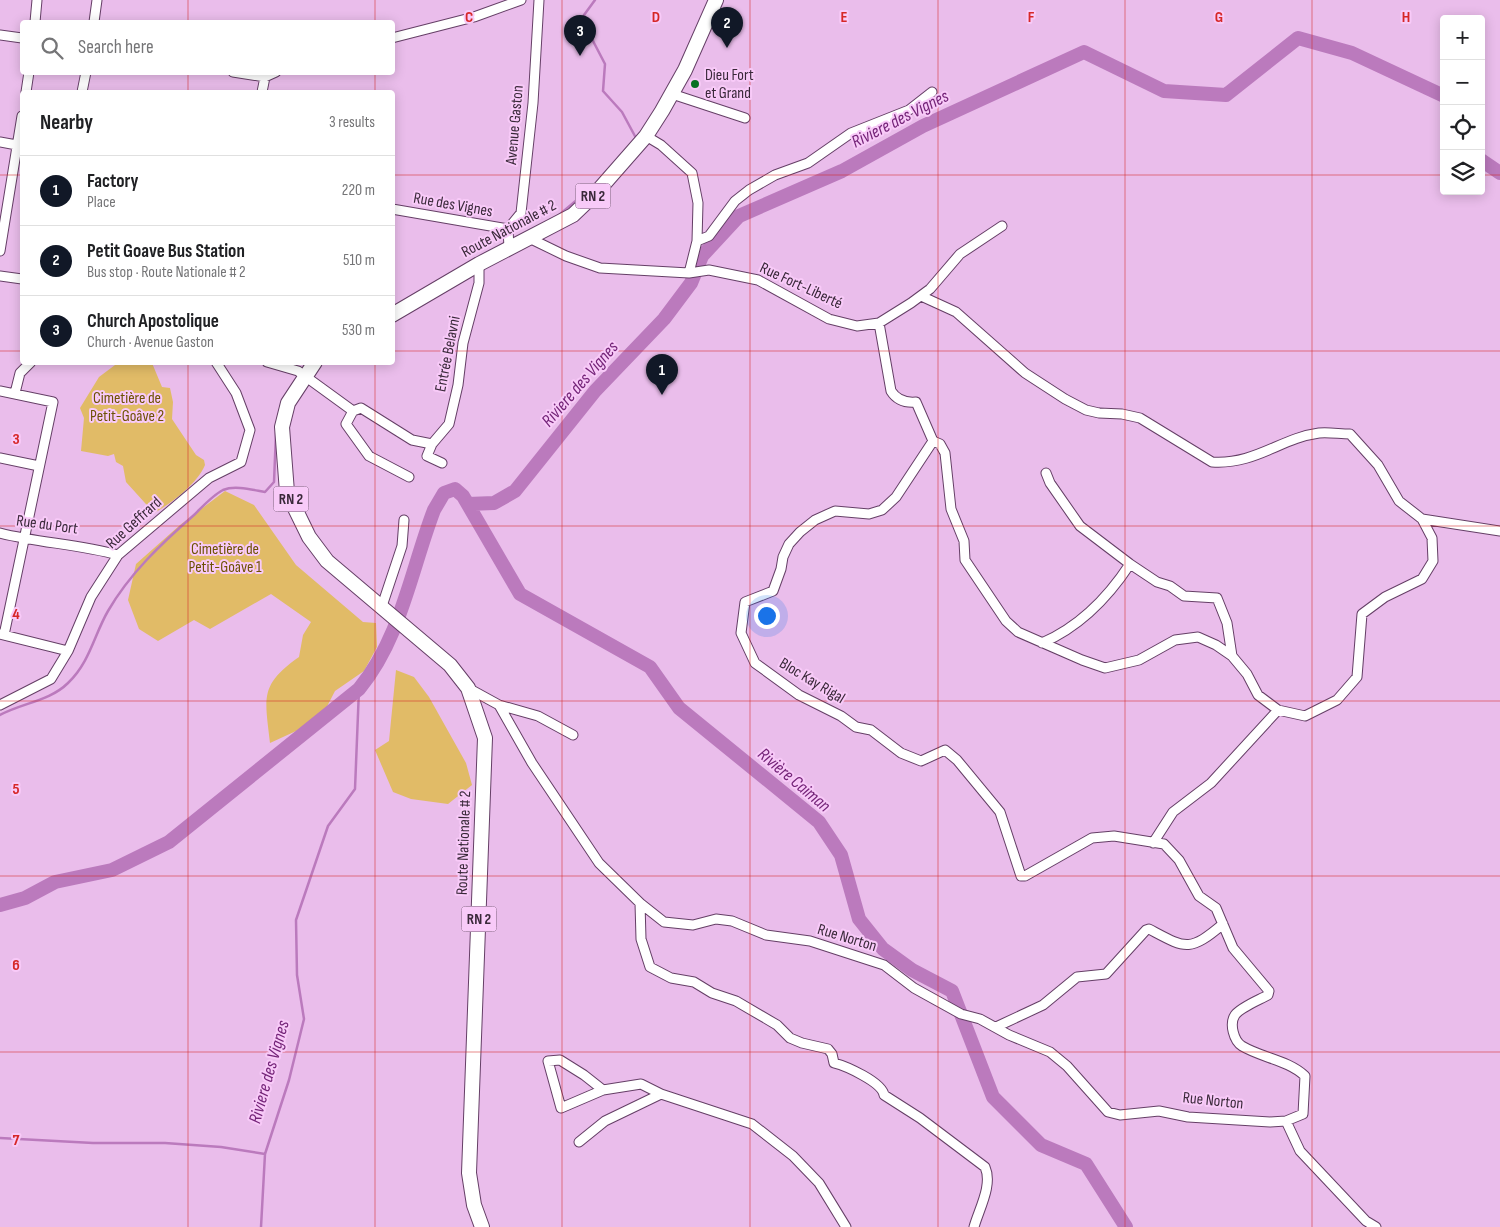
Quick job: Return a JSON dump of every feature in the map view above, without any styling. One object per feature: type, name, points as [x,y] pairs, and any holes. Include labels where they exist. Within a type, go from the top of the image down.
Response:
[{"type":"main road","name":"Route Nationale # 2","points":[[395,313],[479,264],[573,214],[619,168],[646,136],[685,70],[716,0]]},
{"type":"main road","name":"RN 2","points":[[311,365],[301,373],[288,403],[282,427],[287,492],[309,537],[327,561],[382,609]]},
{"type":"main road","name":"Route Nationale # 2","points":[[382,609],[450,665],[468,688],[485,738],[469,1173],[474,1205],[482,1227]]},
{"type":"street","points":[[35,20],[37,0]]},
{"type":"street","points":[[94,20],[97,0]]},
{"type":"street","points":[[395,37],[474,17],[521,0]]},
{"type":"street","name":"Avenue Gaston","points":[[508,229],[521,213],[533,104],[539,0]]},
{"type":"street","points":[[0,35],[20,38]]},
{"type":"street","points":[[26,90],[29,75]]},
{"type":"street","points":[[82,90],[85,75]]},
{"type":"street","points":[[252,75],[265,77],[269,75]]},
{"type":"street","points":[[262,90],[265,77]]},
{"type":"street","points":[[697,241],[709,236],[735,201],[749,190],[775,175],[808,163],[851,133],[909,110],[932,92]]},
{"type":"street","points":[[672,94],[697,104],[745,118]]},
{"type":"street","points":[[646,136],[690,170],[698,203],[697,241],[689,273]]},
{"type":"street","points":[[0,142],[20,145],[0,251]]},
{"type":"street","name":"Rue des Vignes","points":[[395,210],[508,229]]},
{"type":"street","name":"Rue Fort-Liberté","points":[[529,238],[566,256],[600,268],[689,273],[709,270],[758,280],[829,319],[857,326],[879,323],[921,296],[930,289],[960,254],[1002,226]]},
{"type":"street","points":[[508,229],[509,248]]},
{"type":"street","name":"Entrée Belavni","points":[[432,444],[449,424],[458,385],[463,343],[479,283],[479,264]]},
{"type":"street","points":[[0,276],[20,279]]},
{"type":"street","points":[[879,323],[890,391],[894,396],[908,402],[916,402],[933,441],[940,444],[945,454],[947,488],[951,509],[964,541],[965,560],[1006,621],[1018,632],[1105,668],[1139,660],[1175,640],[1198,637],[1216,644],[1232,656],[1248,674],[1258,695],[1278,710],[1305,716],[1337,700],[1357,677],[1362,614],[1385,598],[1422,579],[1433,561],[1432,538],[1422,519],[1399,501],[1378,465],[1350,434],[1319,433],[1251,458],[1224,463],[1212,462],[1140,418],[1086,410],[1065,399],[1025,373],[956,312],[921,296]]},
{"type":"street","points":[[15,393],[20,373],[28,365]]},
{"type":"street","name":"Rue Geffrard","points":[[0,705],[51,679],[68,651],[91,597],[118,554],[209,478],[241,462],[250,430],[236,392],[218,365]]},
{"type":"street","points":[[276,365],[301,373],[354,412]]},
{"type":"street","points":[[0,391],[53,402],[25,539],[2,634],[68,651]]},
{"type":"street","points":[[409,477],[369,456],[346,424],[354,412],[361,408],[412,440],[432,444],[427,456],[442,463]]},
{"type":"street","name":"Bloc Kay Rigal","points":[[933,441],[896,497],[882,510],[868,514],[834,512],[815,520],[789,544],[773,591],[745,602],[741,633],[755,663],[799,695],[841,716],[856,726],[872,730],[901,752],[921,761],[945,750],[956,760],[1000,812],[1022,876],[1064,856],[1092,838],[1114,836],[1153,843]]},
{"type":"street","points":[[0,458],[39,466]]},
{"type":"street","points":[[1046,473],[1050,483],[1080,526],[1130,564],[1157,582],[1170,586],[1184,596],[1217,598],[1221,603],[1229,631],[1232,656]]},
{"type":"street","points":[[1422,519],[1500,531]]},
{"type":"street","points":[[382,609],[402,546],[404,520]]},
{"type":"street","name":"Rue du Port","points":[[0,533],[25,539],[86,546],[118,554]]},
{"type":"street","points":[[1042,643],[1079,621],[1114,588],[1130,564]]},
{"type":"street","points":[[468,688],[499,704],[538,716],[572,735]]},
{"type":"street","name":"Rue Norton","points":[[499,704],[532,763],[599,863],[640,903],[664,922],[693,924],[716,919],[732,921],[766,935],[810,941],[884,965],[922,992],[961,1014],[996,1027],[1050,1052],[1067,1066],[1108,1112],[1120,1115],[1159,1110],[1188,1117],[1286,1121]]},
{"type":"street","points":[[1278,710],[1211,783],[1173,812],[1153,843],[1164,844],[1172,851],[1199,896],[1216,908],[1233,948],[1269,991],[1268,995],[1235,1015],[1232,1024],[1236,1040],[1242,1046],[1276,1060],[1305,1076],[1304,1114],[1286,1121],[1300,1151],[1366,1221],[1376,1227]]},
{"type":"street","points":[[640,903],[641,939],[650,967],[671,978],[694,982],[712,993],[736,1000],[777,1025],[790,1038],[828,1049],[832,1054],[834,1063],[875,1083],[883,1090],[884,1095],[920,1118],[985,1167],[988,1174],[987,1185],[974,1227]]},
{"type":"street","points":[[996,1027],[1042,1005],[1077,977],[1088,974],[1106,974],[1146,930],[1149,929],[1175,944],[1186,945],[1197,943],[1223,924]]},
{"type":"street","points":[[603,1090],[560,1060],[548,1061],[560,1108],[603,1090],[641,1084],[661,1094],[752,1124],[793,1156],[819,1183],[846,1227]]},
{"type":"street","points":[[579,1142],[605,1121],[661,1094]]},
{"type":"green space","name":"Cimetière de Petit-Goâve 2","points":[[115,365],[153,365],[162,387],[170,388],[173,402],[172,419],[196,455],[204,460],[205,465],[190,486],[154,513],[126,482],[123,466],[116,462],[114,454],[108,456],[81,451],[84,418],[80,408],[99,377]]},
{"type":"green space","name":"Cimetière de Petit-Goâve 1","points":[[225,491],[254,505],[296,565],[363,622],[376,623],[377,647],[364,671],[335,691],[320,720],[270,743],[266,703],[271,685],[286,667],[299,657],[303,635],[311,622],[271,594],[210,629],[194,620],[158,641],[139,629],[128,600],[136,564],[180,525]]},
{"type":"green space","points":[[396,670],[414,677],[429,697],[466,763],[472,785],[448,804],[411,799],[393,792],[375,750],[389,741]]},
{"type":"waterway","points":[[595,0],[584,15],[592,39],[605,64],[603,91],[622,112],[636,138]]},
{"type":"waterway","name":"Riviere des Vignes","points":[[468,504],[494,503],[515,491],[595,391],[664,319],[691,283],[702,256],[739,216],[842,171],[923,126],[1084,52],[1164,91],[1226,95],[1298,38],[1352,53],[1440,94]]},
{"type":"waterway","name":"Riviere des Vignes","points":[[1485,163],[1500,173]]},
{"type":"waterway","points":[[559,215],[591,188]]},
{"type":"waterway","points":[[0,715],[53,694],[68,683],[82,666],[108,611],[136,571],[219,492],[233,488],[265,492],[274,482],[276,433]]},
{"type":"waterway","name":"Rivière Caiman","points":[[0,905],[25,898],[55,882],[112,870],[169,842],[359,689],[373,669],[395,626],[434,510],[444,493],[455,489],[463,496],[520,594],[650,667],[679,708],[819,822],[841,855],[859,919],[883,949],[912,970],[952,991],[993,1097],[1041,1145],[1086,1164],[1126,1227]]},
{"type":"waterway","name":"Riviere des Vignes","points":[[0,1138],[93,1143],[165,1143],[221,1147],[265,1154],[289,1080],[304,1019],[297,975],[296,920],[328,826],[355,789],[359,689]]},
{"type":"waterway","points":[[261,1227],[265,1154]]},
{"type":"place","name":"Petit Goave Bus Station","points":[[727,48]]},
{"type":"place","name":"Church Apostolique","points":[[580,56]]},
{"type":"place","name":"Dieu Fort et Grand","points":[[695,84]]},
{"type":"place","name":"Factory","points":[[662,395]]}]
